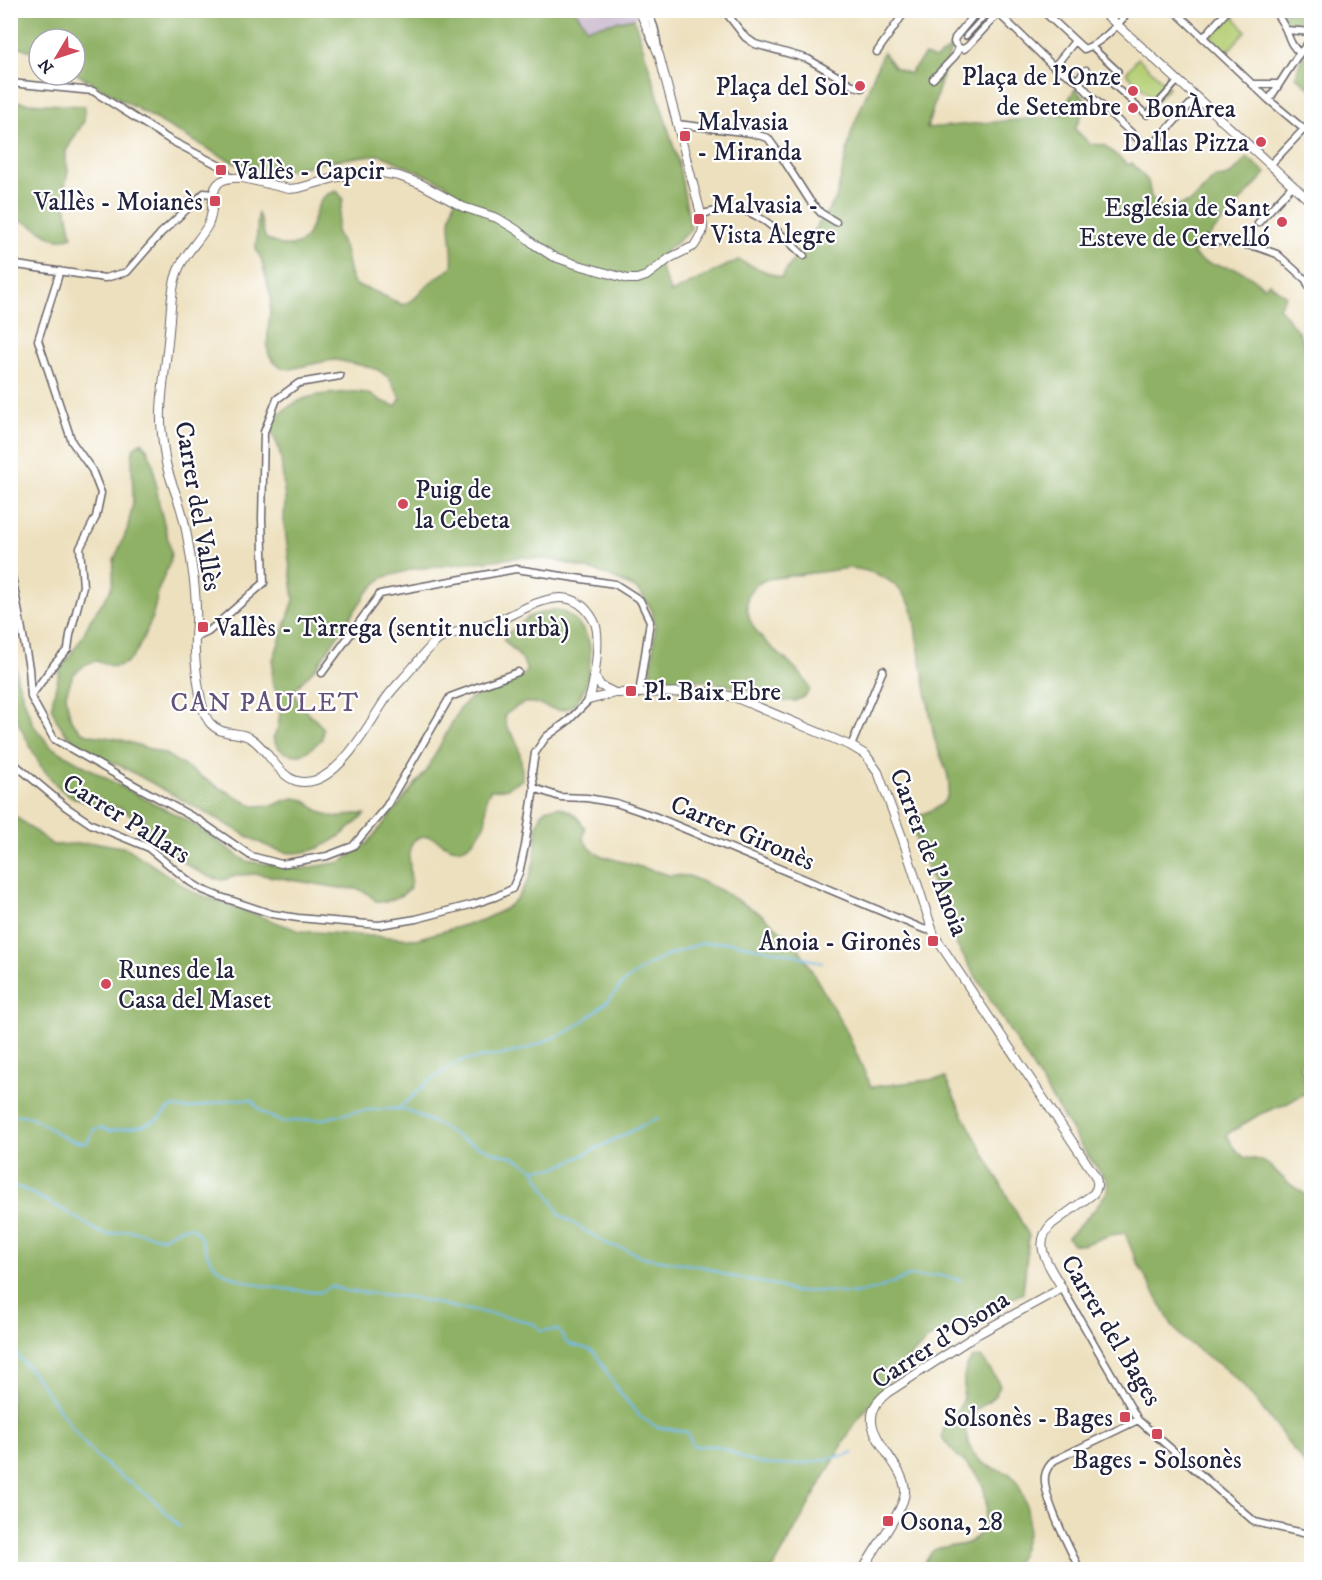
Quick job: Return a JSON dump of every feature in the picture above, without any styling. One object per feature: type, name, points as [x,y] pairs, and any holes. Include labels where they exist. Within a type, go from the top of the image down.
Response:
[{"type":"street","points":[[641,10],[652,19]]},
{"type":"street","points":[[641,10],[659,55]]},
{"type":"street","points":[[10,264],[105,278],[127,272],[161,233],[204,194],[213,194],[218,184],[225,180],[243,178],[289,189],[365,172],[388,174],[421,184],[463,207],[497,218],[552,256],[622,278],[632,279],[646,276],[670,258],[694,246],[703,227],[659,55],[652,19],[655,10]]},
{"type":"street","points":[[724,10],[745,37],[755,44],[808,59],[854,86],[862,88]]},
{"type":"street","points":[[877,52],[906,10]]},
{"type":"street","points":[[978,10],[955,38],[954,42],[959,48],[964,49],[968,46],[992,12]]},
{"type":"street","points":[[1042,10],[1084,49],[1117,26],[1130,10]]},
{"type":"street","points":[[1101,10],[1311,203]]},
{"type":"street","points":[[1174,10],[1269,100],[1311,136]]},
{"type":"street","points":[[1203,39],[1228,10]]},
{"type":"street","points":[[1274,10],[1286,30],[1287,37],[1300,53]]},
{"type":"street","points":[[966,36],[992,12]]},
{"type":"street","points":[[992,12],[1053,67],[1077,80],[1093,98],[1149,148],[1196,98]]},
{"type":"street","points":[[1269,100],[1309,41],[1309,32],[1286,30]]},
{"type":"street","points":[[1053,67],[1075,41]]},
{"type":"street","points":[[1091,46],[1118,71],[1109,81],[1147,115],[1178,81]]},
{"type":"street","points":[[933,79],[955,56],[959,48]]},
{"type":"street","points":[[1077,80],[1086,70]]},
{"type":"street","points":[[10,83],[93,91],[170,140],[220,166],[230,178]]},
{"type":"street","points":[[1252,84],[1279,84]]},
{"type":"street","points":[[677,124],[752,133],[768,138],[810,201],[821,213],[836,222]]},
{"type":"street","points":[[1270,165],[1304,129]]},
{"type":"street","points":[[1258,223],[1293,185]]},
{"type":"street","name":"Carrer del Vallès","points":[[213,194],[209,222],[178,270],[173,293],[161,411],[167,470],[182,512],[193,578],[196,612],[195,654],[201,702],[204,713],[211,724],[222,732],[240,734],[252,739],[283,773],[291,778],[305,781],[318,779],[344,758],[357,743],[392,691],[436,642],[447,636],[500,620],[538,602],[554,598],[580,605],[592,617],[596,625],[598,633],[594,676],[589,700]]},
{"type":"street","points":[[701,214],[733,209],[753,214],[804,256]]},
{"type":"street","points":[[1207,238],[1212,243],[1218,241],[1257,247],[1277,254],[1306,280],[1311,293]]},
{"type":"street","points":[[31,697],[68,649],[83,586],[80,548],[96,517],[101,493],[92,470],[72,442],[38,340],[60,271]]},
{"type":"street","points":[[195,638],[208,632],[264,583],[262,519],[264,432],[277,399],[299,383],[340,376]]},
{"type":"street","points":[[10,565],[31,697],[54,739],[200,821],[251,856],[281,864],[327,856],[353,846],[386,807],[450,697],[518,672]]},
{"type":"street","points":[[322,673],[380,594],[516,569],[615,584],[640,600],[650,621],[639,694]]},
{"type":"street","points":[[851,746],[884,670]]},
{"type":"street","points":[[594,676],[601,686],[615,693]]},
{"type":"street","name":"Carrer de l'Anoia","points":[[589,700],[615,693],[708,692],[722,694],[851,746],[866,755],[878,772],[937,941],[1094,1174],[1098,1185]]},
{"type":"street","name":"Carrer Pallars","points":[[10,757],[17,766],[66,807],[91,824],[147,848],[203,890],[272,914],[380,925],[416,919],[474,904],[512,889],[519,873],[534,788],[532,772],[535,753],[546,737],[568,721],[589,700]]},
{"type":"street","name":"Carrer Gironès","points":[[534,788],[560,797],[587,798],[616,803],[654,816],[921,928],[932,929]]},
{"type":"street","name":"Carrer del Bages","points":[[1098,1185],[1093,1194],[1052,1224],[1042,1237],[1041,1245],[1043,1254],[1138,1420],[1255,1522],[1311,1535]]},
{"type":"street","name":"Carrer d'Osona","points":[[862,1569],[895,1516],[903,1501],[905,1491],[901,1477],[875,1433],[873,1415],[877,1403],[887,1393],[978,1334],[1062,1288]]},
{"type":"street","points":[[1080,1569],[1047,1494],[1045,1480],[1047,1470],[1055,1460],[1138,1420]]},
{"type":"shaded area","points":[[575,11],[641,11],[634,18],[587,28]]},
{"type":"green space","points":[[11,10],[575,10],[587,28],[634,18],[678,161],[691,230],[657,259],[671,293],[738,260],[781,278],[836,199],[852,130],[883,52],[894,67],[909,74],[925,55],[935,59],[951,48],[927,128],[1059,116],[1075,89],[1092,105],[1082,114],[1075,129],[1090,144],[1104,145],[1128,165],[1132,163],[1148,181],[1151,197],[1165,211],[1192,201],[1215,177],[1230,175],[1247,157],[1266,173],[1193,254],[1205,262],[1241,271],[1264,287],[1269,283],[1286,296],[1279,307],[1299,333],[1311,357],[1312,1057],[1300,1064],[1309,1091],[1286,1104],[1260,1114],[1227,1134],[1233,1147],[1245,1158],[1264,1162],[1298,1190],[1311,1197],[1311,1473],[1240,1382],[1184,1340],[1172,1325],[1135,1258],[1125,1233],[1111,1235],[1082,1245],[1073,1244],[1068,1237],[1095,1209],[1108,1191],[1107,1181],[1083,1149],[957,946],[909,821],[942,804],[946,799],[949,786],[947,771],[934,736],[913,612],[899,589],[877,574],[850,568],[767,579],[752,589],[748,596],[747,606],[756,631],[796,669],[810,690],[804,697],[795,701],[784,701],[758,691],[704,681],[650,680],[655,629],[652,610],[635,588],[602,573],[554,560],[521,557],[413,569],[382,578],[366,594],[317,666],[297,687],[295,696],[323,728],[322,739],[308,751],[295,755],[286,753],[278,747],[273,738],[278,727],[281,706],[272,681],[273,660],[294,600],[284,521],[285,500],[281,458],[271,431],[271,422],[293,404],[318,395],[363,392],[396,406],[401,398],[389,378],[378,370],[365,366],[336,360],[291,369],[281,368],[274,362],[267,347],[271,297],[261,258],[256,250],[258,214],[266,239],[285,246],[296,245],[308,234],[322,200],[328,194],[337,191],[343,199],[336,231],[345,250],[351,278],[356,285],[403,305],[413,300],[428,284],[452,267],[450,223],[456,194],[444,183],[381,155],[320,163],[290,170],[246,167],[237,164],[87,80],[87,27],[27,27],[27,50],[11,44]]},
{"type":"green space","points":[[1276,11],[1311,11],[1311,24],[1287,28]]},
{"type":"green space","points":[[1231,14],[1246,31],[1226,53],[1211,38]]},
{"type":"green space","points":[[1311,42],[1311,89],[1296,76],[1300,61]]},
{"type":"green space","points":[[1138,58],[1169,87],[1156,101],[1126,73]]},
{"type":"green space","points":[[11,100],[85,106],[84,121],[66,151],[68,170],[64,193],[72,236],[57,239],[26,223],[11,221]]},
{"type":"green space","points":[[142,442],[153,463],[159,504],[171,552],[170,562],[159,588],[152,619],[132,658],[115,667],[96,661],[86,664],[73,675],[66,694],[71,720],[82,732],[119,739],[165,754],[253,806],[275,805],[295,798],[304,800],[329,816],[365,814],[342,835],[324,846],[294,853],[266,845],[121,766],[101,759],[66,734],[56,719],[52,709],[60,670],[109,593],[113,582],[114,560],[127,530],[133,503],[132,456],[134,447]]},
{"type":"green space","points":[[553,610],[570,616],[588,639],[589,670],[580,697],[564,710],[525,703],[505,715],[507,727],[518,746],[522,780],[505,789],[491,790],[486,800],[486,817],[483,828],[470,844],[458,849],[426,836],[414,840],[409,855],[411,882],[409,889],[386,902],[376,901],[358,889],[256,874],[239,875],[223,880],[209,877],[183,862],[121,808],[98,806],[65,793],[40,765],[11,709],[10,614],[17,679],[33,725],[51,747],[188,821],[246,861],[301,869],[341,862],[367,844],[426,771],[460,708],[470,699],[503,682],[519,678],[526,672],[521,658],[503,639],[507,634],[530,616]]},
{"type":"green space","points":[[559,807],[578,818],[585,829],[583,838],[602,856],[669,875],[689,876],[718,889],[761,914],[797,945],[847,1032],[871,1087],[945,1078],[1029,1236],[1023,1293],[926,1340],[897,1370],[853,1426],[773,1569],[11,1569],[11,813],[53,845],[99,843],[127,848],[193,892],[300,931],[416,939],[482,920],[511,904],[529,879],[535,858],[537,826],[542,813],[549,808]]},
{"type":"green space","points":[[981,1357],[1000,1385],[993,1398],[969,1417],[965,1424],[966,1434],[977,1458],[990,1467],[1008,1473],[1017,1482],[1028,1514],[1026,1539],[1014,1569],[922,1569],[928,1556],[934,1550],[970,1542],[983,1524],[986,1500],[983,1486],[975,1473],[951,1450],[942,1437],[946,1424],[961,1404],[965,1371],[972,1358]]},
{"type":"waterway","points":[[398,1108],[427,1083],[459,1061],[529,1048],[571,1030],[609,1000],[624,982],[647,966],[685,949],[703,943],[728,942],[796,955],[822,963]]},
{"type":"waterway","points":[[10,1116],[25,1115],[66,1138],[87,1143],[94,1129],[101,1128],[110,1131],[142,1126],[159,1119],[173,1107],[186,1109],[235,1099],[251,1100],[262,1112],[281,1122],[323,1119],[376,1109],[395,1109],[409,1111],[463,1140],[513,1157],[534,1169],[554,1168],[565,1164],[658,1118]]},
{"type":"waterway","points":[[534,1169],[560,1215],[607,1244],[643,1257],[704,1267],[725,1275],[774,1285],[794,1292],[821,1291],[854,1294],[877,1289],[909,1276],[937,1275],[961,1280]]},
{"type":"waterway","points":[[10,1190],[16,1187],[21,1188],[108,1235],[128,1230],[162,1238],[181,1228],[191,1227],[199,1234],[213,1263],[222,1271],[233,1277],[260,1285],[315,1292],[321,1292],[331,1286],[346,1291],[409,1297],[514,1318],[536,1325],[541,1331],[558,1330],[569,1344],[595,1353],[617,1389],[640,1417],[657,1427],[687,1432],[693,1446],[720,1447],[748,1460],[770,1465],[806,1463],[854,1453]]},
{"type":"waterway","points":[[10,1346],[95,1455],[113,1471],[152,1498],[180,1527]]},
{"type":"place","name":"Plaça del Sol","points":[[860,86]]},
{"type":"place","name":"Plaça de l'Onze de Setembre","points":[[1133,91]]},
{"type":"place","name":"BonÀrea","points":[[1133,108]]},
{"type":"place","name":"Malvasia - Miranda","points":[[685,136]]},
{"type":"place","name":"Dallas Pizza","points":[[1261,142]]},
{"type":"place","name":"Vallès - Capcir","points":[[221,170]]},
{"type":"place","name":"Vallès - Moianès","points":[[215,201]]},
{"type":"place","name":"Malvasia - Vista Alegre","points":[[699,219]]},
{"type":"place","name":"Església de Sant Esteve de Cervelló","points":[[1282,222]]},
{"type":"place","name":"Puig de la Cebeta","points":[[403,504]]},
{"type":"place","name":"Vallès - Tàrrega (sentit nucli urbà)","points":[[203,627]]},
{"type":"place","name":"Pl. Baix Ebre","points":[[631,691]]},
{"type":"place","name":"Anoia - Gironès","points":[[933,941]]},
{"type":"place","name":"Runes de la Casa del Maset","points":[[106,984]]},
{"type":"place","name":"Solsonès - Bages","points":[[1125,1417]]},
{"type":"place","name":"Bages - Solsonès","points":[[1157,1434]]},
{"type":"place","name":"Osona, 28","points":[[888,1521]]},
{"type":"district","name":"CAN PAULET","points":[[265,702]]}]
